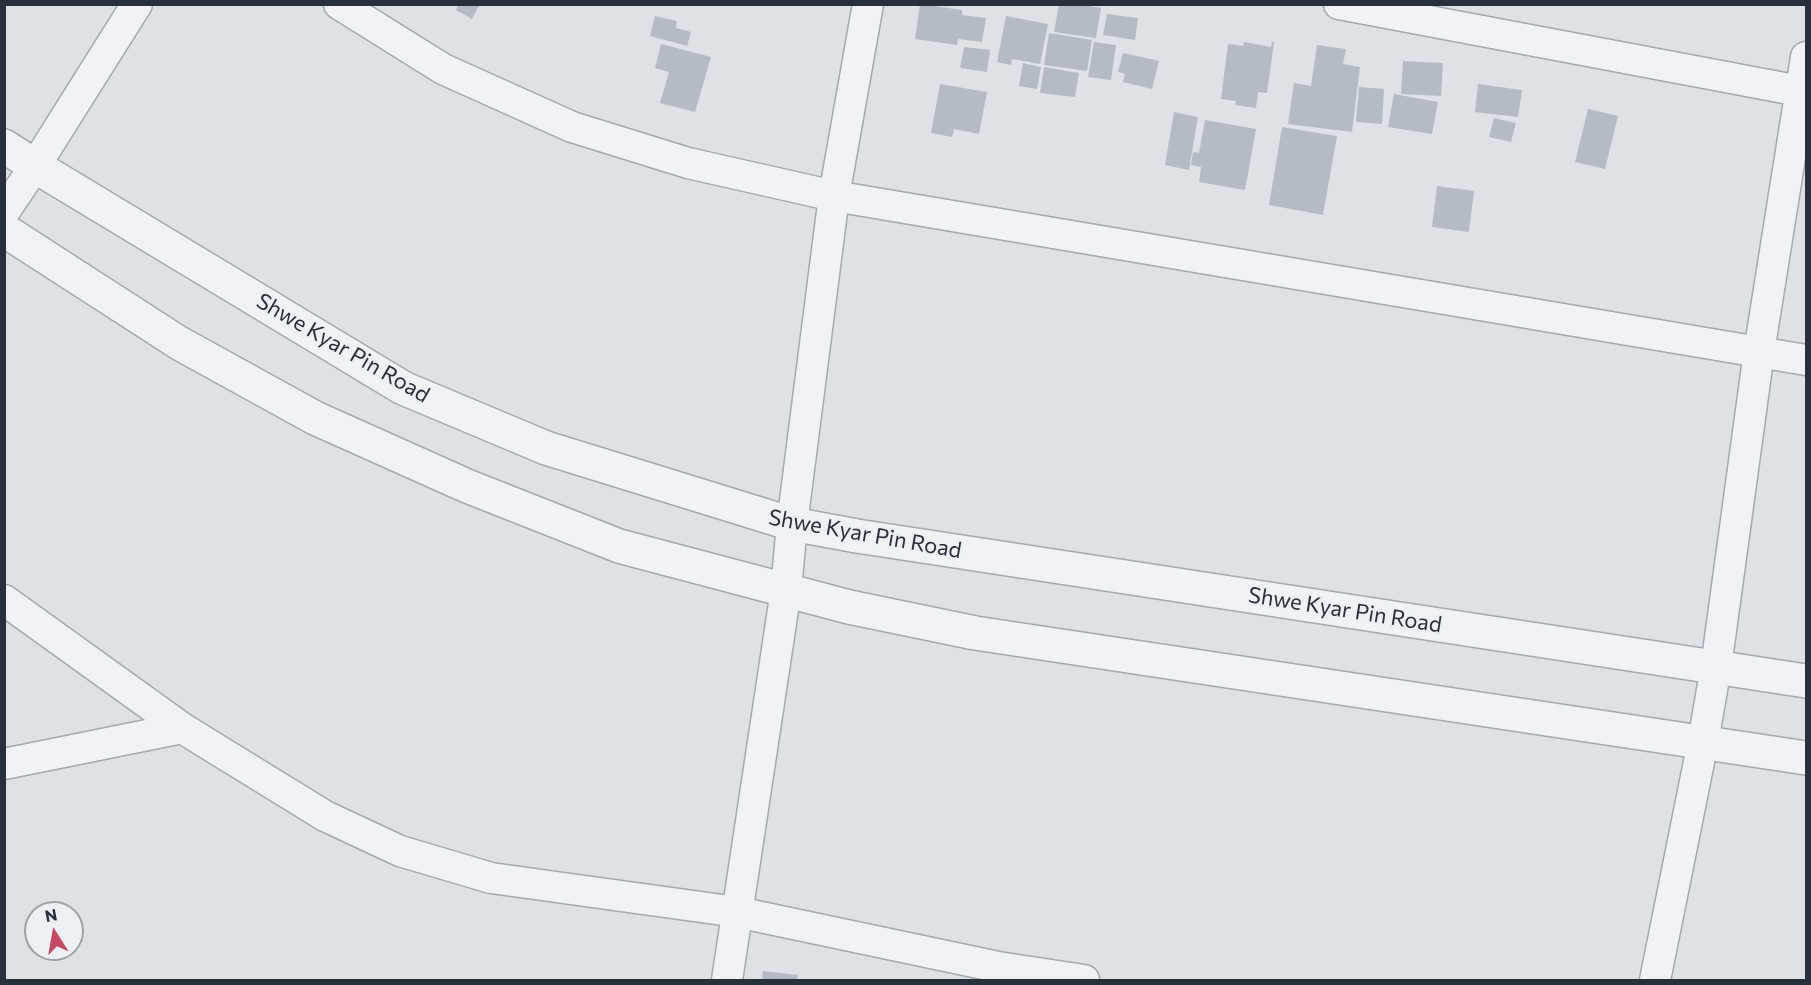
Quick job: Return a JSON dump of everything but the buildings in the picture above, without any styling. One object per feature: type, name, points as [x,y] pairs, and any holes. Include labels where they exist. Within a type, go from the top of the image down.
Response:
[{"type":"street","points":[[4,212],[137,4]]},
{"type":"street","points":[[339,4],[443,69],[572,127],[688,163],[834,196],[1806,360]]},
{"type":"street","points":[[727,981],[786,590],[792,524],[834,196],[868,4]]},
{"type":"street","points":[[1338,4],[1800,91]]},
{"type":"street","points":[[1655,981],[1716,667],[1759,352],[1806,57]]},
{"type":"street","name":"Shwe Kyar Pin Road","points":[[4,146],[403,388],[546,448],[792,524],[857,536],[1806,681]]},
{"type":"street","points":[[4,230],[179,343],[315,418],[467,486],[619,546],[849,607],[975,633],[1806,758]]},
{"type":"street","points":[[4,600],[182,728],[325,816],[400,851],[491,878],[737,912],[997,974],[1084,981]]},
{"type":"street","points":[[4,764],[182,728]]}]
